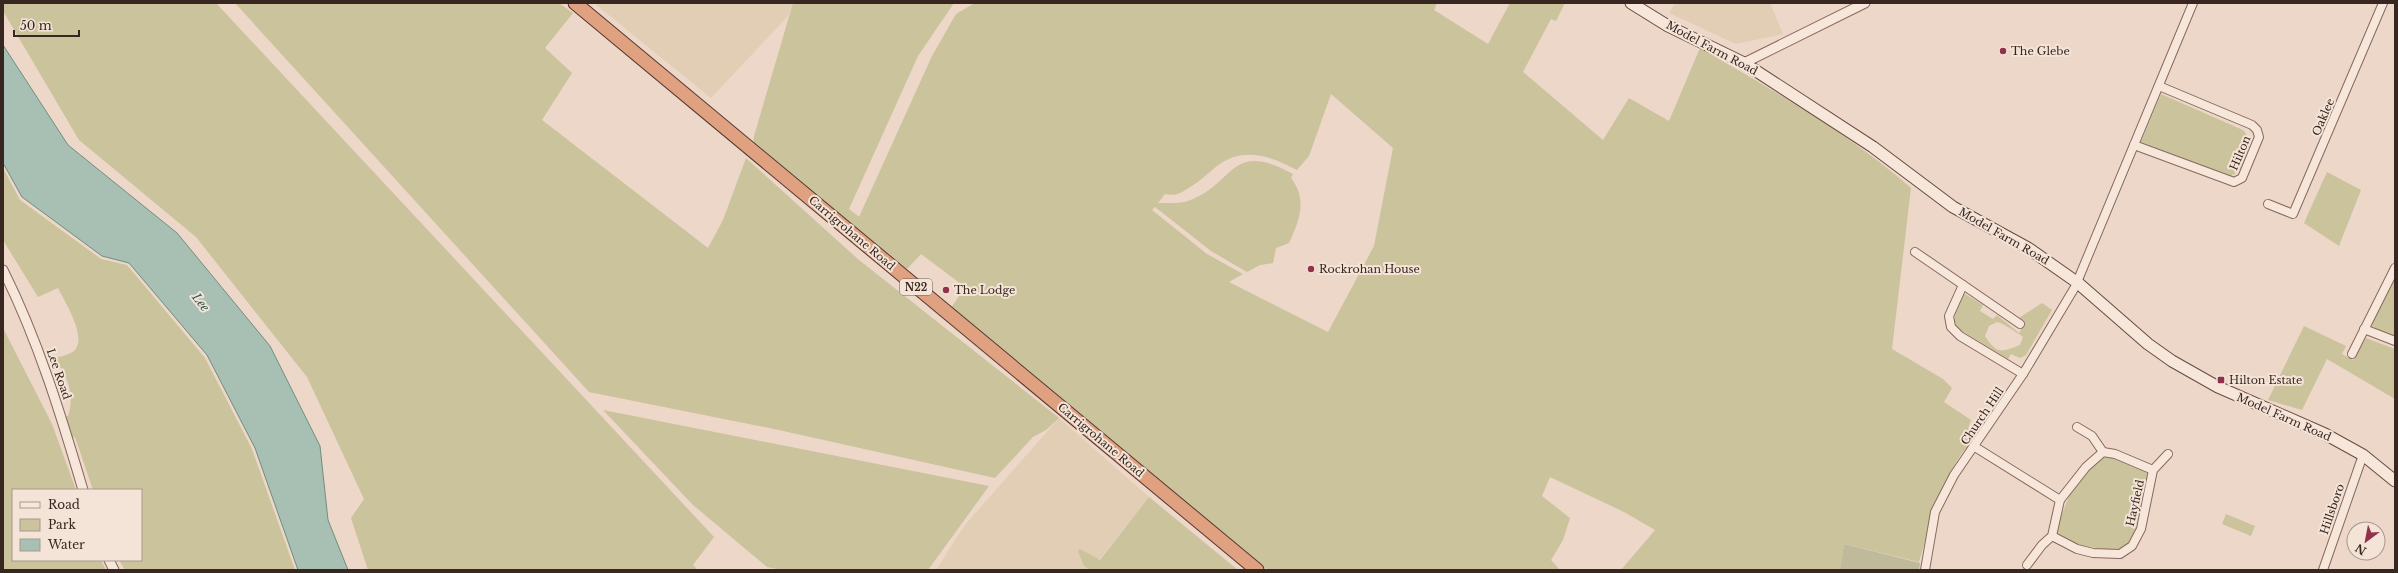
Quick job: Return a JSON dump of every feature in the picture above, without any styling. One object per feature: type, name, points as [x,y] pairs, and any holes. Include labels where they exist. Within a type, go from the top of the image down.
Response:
[{"type":"highway","name":"Carrigrohane Road","points":[[575,3],[1257,570]]},
{"type":"main road","name":"Model Farm Road","points":[[1631,3],[1668,26],[1744,63],[1873,147],[1953,207],[2028,248],[2078,282],[2148,344],[2178,364],[2218,387],[2313,429],[2363,455],[2395,481]]},
{"type":"street","points":[[1744,63],[1865,3]]},
{"type":"street","points":[[2078,282],[2193,3]]},
{"type":"street","name":"Oaklee","points":[[2268,204],[2293,214],[2383,3]]},
{"type":"street","name":"Hilton","points":[[2134,145],[2234,182],[2242,178],[2259,137],[2257,130],[2252,125],[2159,86]]},
{"type":"street","points":[[1915,252],[2020,324]]},
{"type":"street","points":[[2352,354],[2395,268]]},
{"type":"street","name":"Lee Road","points":[[3,270],[34,339],[66,433],[83,489]]},
{"type":"street","name":"Church Hill","points":[[1925,570],[1935,512],[1954,474],[1975,447],[2023,374],[2078,282]]},
{"type":"street","points":[[1963,285],[1950,316],[1951,327],[1960,336],[2023,374]]},
{"type":"street","points":[[2364,330],[2395,341]]},
{"type":"street","points":[[2078,427],[2092,436],[2103,452],[2115,454],[2153,470]]},
{"type":"street","points":[[1975,447],[2060,500]]},
{"type":"street","points":[[2027,564],[2042,545],[2052,536],[2060,500],[2086,468],[2103,452]]},
{"type":"street","name":"Hayfield","points":[[2052,536],[2077,549],[2093,553],[2120,554],[2132,546],[2141,529],[2153,470],[2168,454]]},
{"type":"street","name":"Hillsboro","points":[[2323,570],[2363,455]]},
{"type":"street","points":[[110,561],[114,570]]},
{"type":"shaded area","points":[[594,3],[793,3],[788,16],[711,98]]},
{"type":"shaded area","points":[[1675,3],[1770,3],[1783,34],[1736,44],[1669,13]]},
{"type":"shaded area","points":[[1059,418],[1149,497],[1099,560],[1080,549],[1084,566],[1090,570],[936,570],[965,525]]},
{"type":"shaded area","points":[[1844,544],[1920,563],[1919,570],[1840,570]]},
{"type":"green space","points":[[3,3],[216,3],[714,537],[693,565],[698,570],[368,570],[351,518],[364,499],[307,377],[196,237],[79,140],[3,11]]},
{"type":"green space","points":[[235,3],[559,3],[573,13],[545,48],[572,73],[542,120],[708,248],[723,220],[746,158],[859,260],[1059,418],[1046,430],[1033,437],[995,478],[774,429],[589,392]]},
{"type":"green space","points":[[793,3],[954,3],[918,56],[849,209],[859,217],[932,56],[956,14],[975,3],[1437,3],[1434,10],[1488,44],[1510,3],[1565,3],[1556,21],[1551,19],[1523,72],[1603,140],[1629,98],[1669,121],[1700,48],[1782,96],[1836,130],[1911,188],[1892,349],[1943,379],[1952,388],[1944,402],[1971,420],[1968,429],[1979,436],[1975,442],[1962,453],[1954,465],[1936,506],[1919,562],[1844,544],[1840,570],[1621,570],[1655,530],[1624,512],[1550,477],[1542,496],[1570,518],[1563,540],[1551,560],[1560,570],[1268,570],[951,308],[965,287],[921,254],[907,269],[753,146],[754,136]],"holes":[[[1331,94],[1393,148],[1374,246],[1328,332],[1229,282],[1243,274],[1207,254],[1152,210],[1155,207],[1211,251],[1247,272],[1260,265],[1273,263],[1276,248],[1289,243],[1299,219],[1300,210],[1299,194],[1291,178],[1293,174],[1272,164],[1256,161],[1244,163],[1234,168],[1204,194],[1188,201],[1177,203],[1158,203],[1165,194],[1174,195],[1182,192],[1195,184],[1217,166],[1237,156],[1257,155],[1267,157],[1297,170],[1309,156]]]},
{"type":"green space","points":[[2161,94],[2243,130],[2247,136],[2249,150],[2248,156],[2241,169],[2229,177],[2141,142]]},
{"type":"green space","points":[[3,168],[20,200],[101,259],[127,265],[205,358],[252,449],[295,570],[125,570],[120,561],[142,561],[142,489],[93,489],[75,437],[72,438],[65,417],[68,416],[70,408],[71,400],[69,386],[63,371],[53,358],[67,355],[74,351],[78,345],[77,329],[74,320],[58,288],[38,297],[3,240]]},
{"type":"green space","points":[[2327,172],[2361,190],[2339,246],[2304,223]]},
{"type":"green space","points":[[2395,275],[2395,337],[2378,331],[2372,326],[2373,320]]},
{"type":"green space","points":[[1965,294],[1983,305],[1980,311],[1993,319],[1997,315],[2019,333],[2025,323],[2019,318],[2042,303],[2052,310],[2026,355],[2020,358],[2011,354],[2008,359],[1957,328],[1954,321],[1959,298]],"holes":[[[1997,322],[2023,337],[2020,345],[2009,349],[2000,350],[1989,342],[1985,336],[1989,326]]]},
{"type":"green space","points":[[2304,326],[2346,346],[2342,354],[2353,360],[2366,338],[2395,349],[2395,399],[2327,359],[2302,410],[2268,400]]},
{"type":"green space","points":[[3,328],[52,424],[76,489],[12,489],[12,561],[102,561],[106,570],[3,570]]},
{"type":"green space","points":[[603,410],[989,486],[928,570],[782,570],[767,567],[693,505]]},
{"type":"green space","points":[[2101,457],[2119,459],[2146,471],[2148,477],[2134,535],[2129,543],[2116,551],[2077,545],[2058,533],[2057,527],[2075,481]]},
{"type":"green space","points":[[1149,497],[1238,570],[1090,570],[1084,566],[1078,551],[1080,549],[1100,560]]},
{"type":"green space","points":[[2226,514],[2255,526],[2251,536],[2222,524]]},
{"type":"water","name":"Lee","points":[[3,45],[68,145],[177,233],[270,346],[320,446],[328,520],[348,570],[298,570],[255,448],[207,355],[129,263],[102,256],[22,197],[3,163]]},
{"type":"place","name":"The Glebe","points":[[2003,51]]},
{"type":"place","name":"Rockrohan House","points":[[1311,269]]},
{"type":"place","name":"The Lodge","points":[[946,290]]},
{"type":"place","name":"Hilton Estate","points":[[2221,380]]}]
